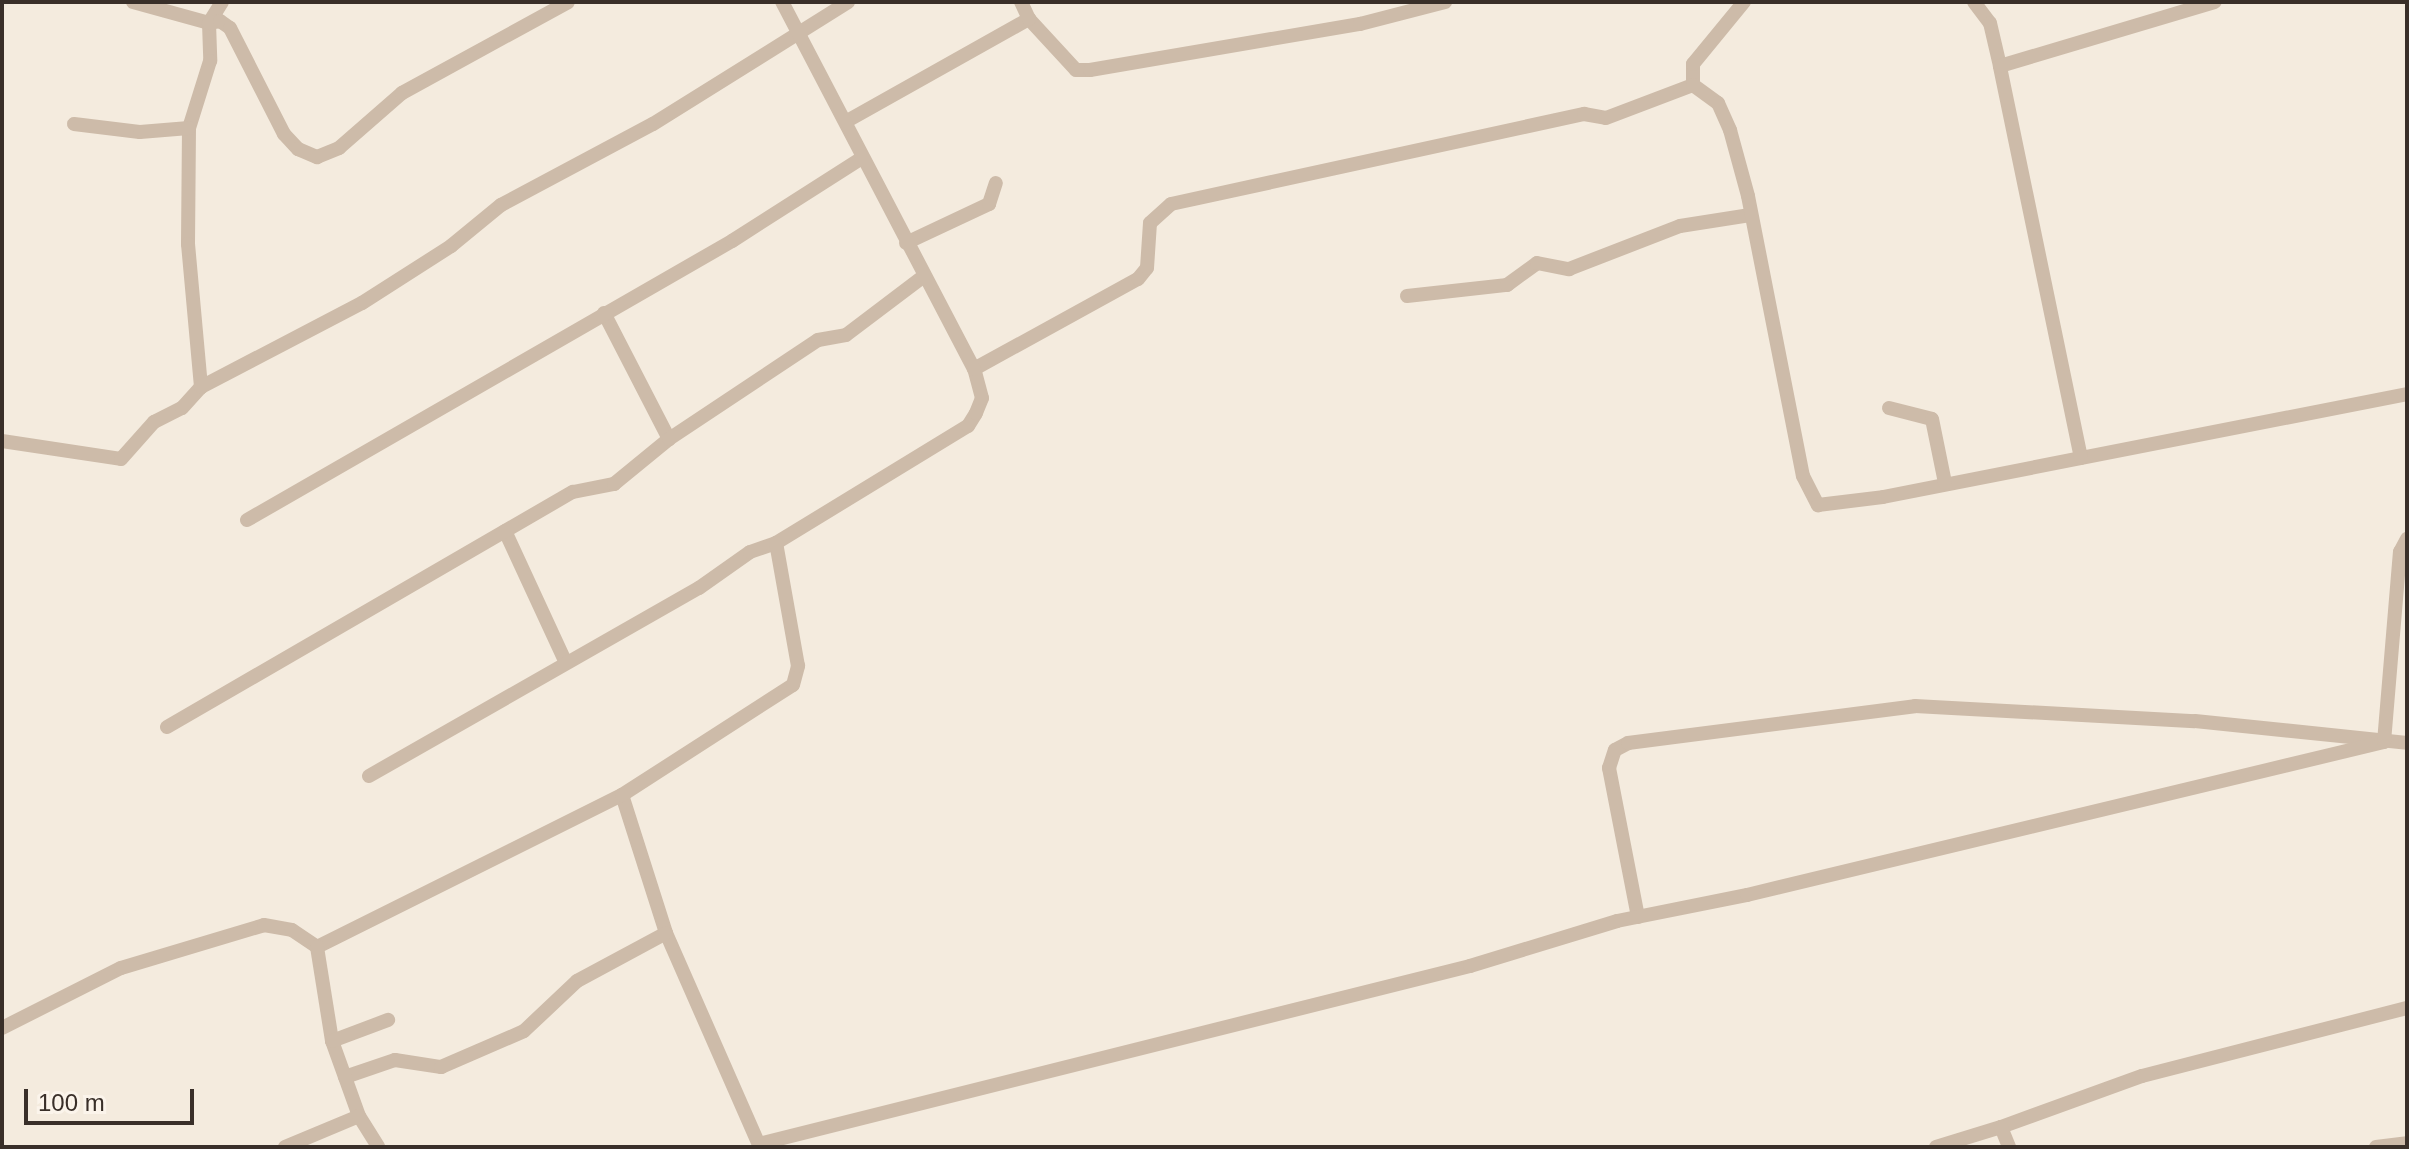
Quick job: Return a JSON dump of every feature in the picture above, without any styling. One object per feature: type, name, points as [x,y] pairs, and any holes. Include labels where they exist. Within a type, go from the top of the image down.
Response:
[{"type":"street","points":[[133,2],[209,23],[220,21],[230,28],[284,134],[298,149],[317,157],[352,139],[402,93],[568,2]]},
{"type":"street","points":[[201,387],[188,244],[189,128],[210,61],[209,23],[222,2]]},
{"type":"street","points":[[369,776],[699,588],[750,552],[776,543],[968,426],[982,398],[974,369],[862,158],[847,121],[782,2]]},
{"type":"street","points":[[2,441],[121,459],[154,422],[182,408],[201,387],[362,303],[451,246],[501,205],[653,124],[848,2]]},
{"type":"street","points":[[1021,2],[1029,19],[1076,70],[1360,24],[1445,2]]},
{"type":"street","points":[[1693,85],[1693,64],[1744,2]]},
{"type":"street","points":[[1974,2],[1990,23],[2081,458]]},
{"type":"street","points":[[2000,66],[2215,2]]},
{"type":"street","points":[[847,121],[1029,19]]},
{"type":"street","points":[[1693,85],[1718,103],[1750,215],[1809,495],[1818,505],[1838,505],[2407,394]]},
{"type":"street","points":[[974,369],[1138,279],[1147,268],[1150,223],[1171,204],[1584,114],[1606,118],[1693,85]]},
{"type":"street","points":[[74,124],[140,132],[189,128]]},
{"type":"street","points":[[247,520],[604,313],[862,158]]},
{"type":"street","points":[[906,243],[989,204],[996,183]]},
{"type":"street","points":[[1407,296],[1507,285],[1537,263],[1569,269],[1680,226],[1750,215]]},
{"type":"street","points":[[167,727],[573,492],[614,484],[669,439],[818,340],[846,335],[924,276]]},
{"type":"street","points":[[604,313],[669,439]]},
{"type":"street","points":[[1889,408],[1932,419],[1945,483]]},
{"type":"street","points":[[505,531],[566,663]]},
{"type":"street","points":[[2384,742],[2400,552],[2407,539]]},
{"type":"street","points":[[317,947],[622,795],[793,685],[798,666],[776,543]]},
{"type":"street","points":[[1638,917],[1609,768],[1615,750],[1628,743],[1915,706],[2195,721],[2407,743]]},
{"type":"street","points":[[622,795],[666,933],[760,1146],[1470,966],[1638,917],[2384,742]]},
{"type":"street","points":[[2,1028],[121,968],[264,925],[292,930],[317,947],[332,1041],[359,1116],[378,1147]]},
{"type":"street","points":[[345,1077],[395,1060],[441,1067],[524,1031],[577,981],[666,933]]},
{"type":"street","points":[[1936,1147],[2142,1076],[2407,1008]]},
{"type":"street","points":[[332,1041],[388,1020]]},
{"type":"street","points":[[285,1147],[359,1116]]},
{"type":"street","points":[[2001,1127],[2009,1147]]},
{"type":"street","points":[[2376,1147],[2407,1143]]}]
